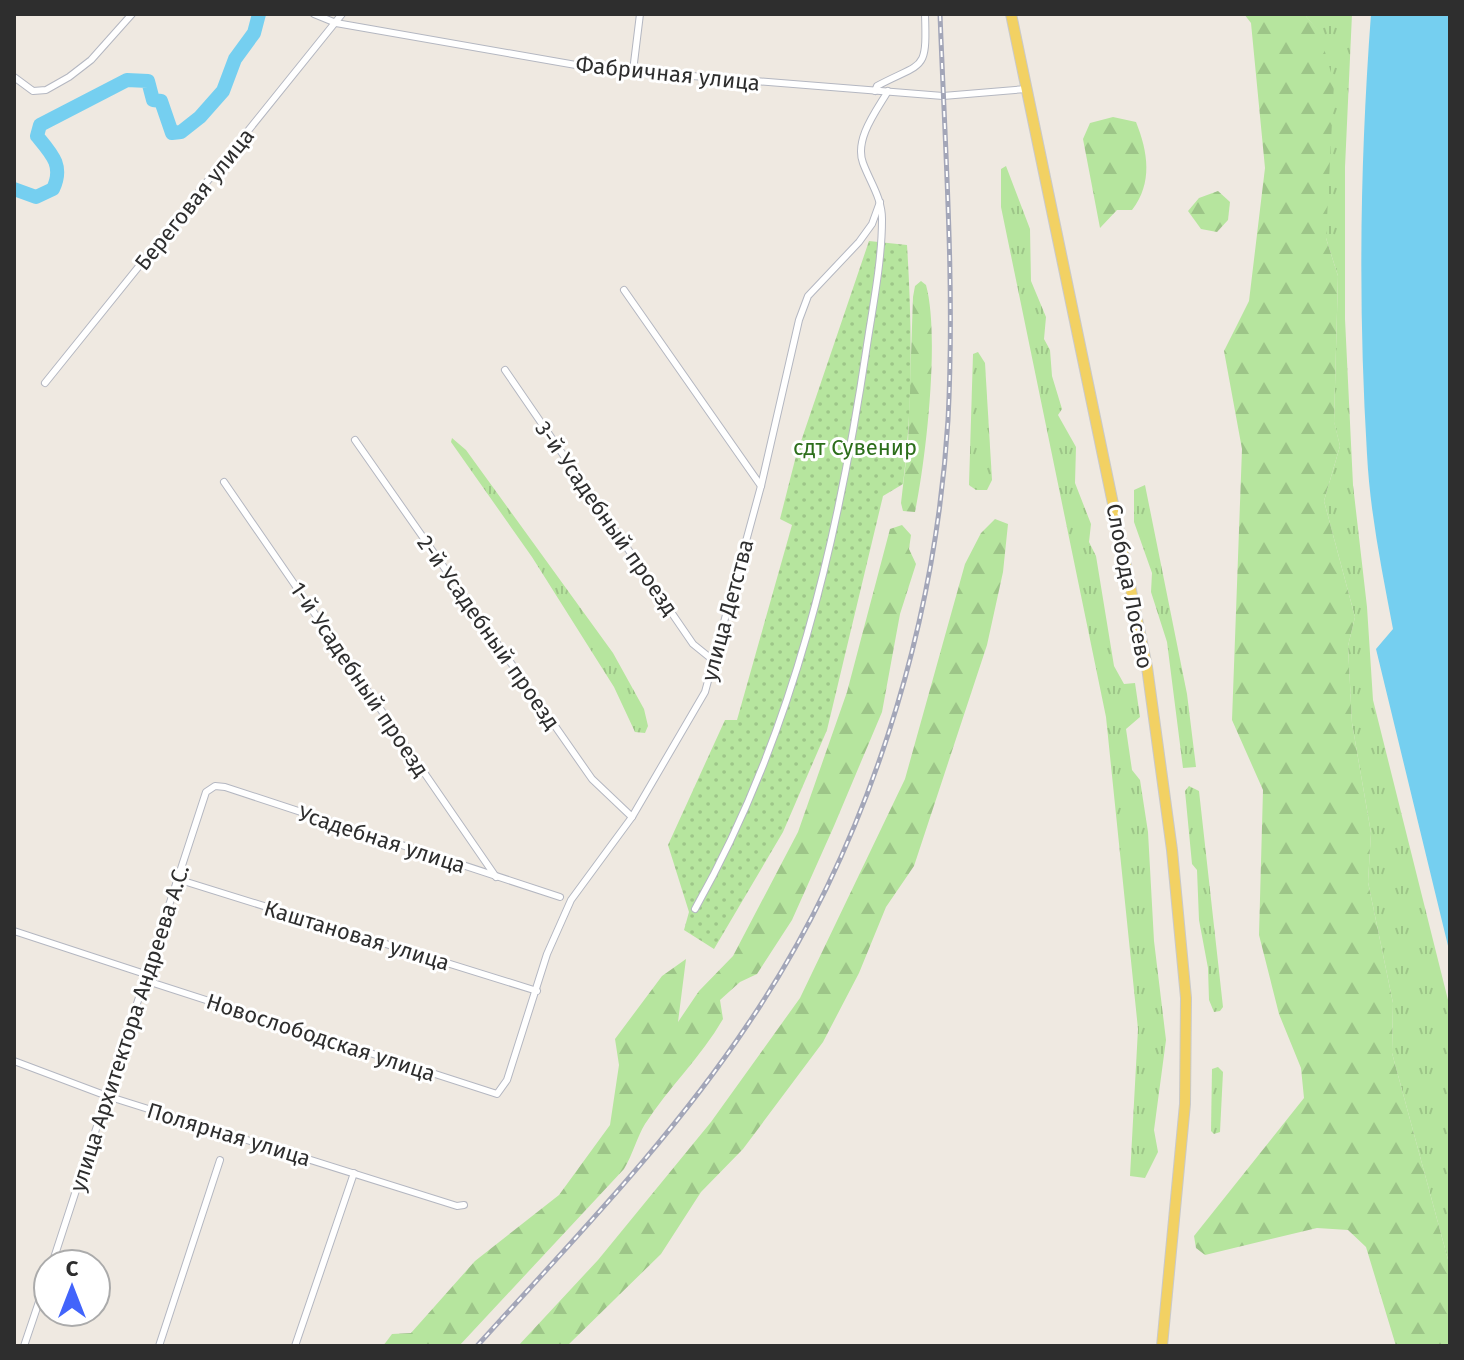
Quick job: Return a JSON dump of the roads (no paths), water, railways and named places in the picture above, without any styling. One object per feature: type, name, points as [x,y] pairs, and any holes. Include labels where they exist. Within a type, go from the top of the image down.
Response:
[{"type":"main road","name":"Слобода Лосево","points":[[1011,14],[1147,667],[1172,850],[1186,998],[1185,1104],[1162,1346]]},
{"type":"street","points":[[14,77],[33,91],[46,90],[91,60],[132,14]]},
{"type":"street","name":"Фабричная улица","points":[[314,14],[336,23],[593,68],[947,96],[1026,89]]},
{"type":"street","name":"Береговая улица","points":[[45,383],[342,14]]},
{"type":"street","points":[[633,71],[640,14]]},
{"type":"street","points":[[875,91],[877,86],[917,68],[925,58],[925,14]]},
{"type":"street","points":[[695,909],[764,766],[813,612],[850,450],[882,223],[880,202],[861,159],[862,144],[888,91]]},
{"type":"street","name":"улица Детства","points":[[497,1094],[507,1080],[547,954],[571,900],[632,817],[705,692],[761,486],[799,320],[808,296],[859,242],[872,224],[880,202]]},
{"type":"street","points":[[624,290],[761,486]]},
{"type":"street","name":"3-й Усадебный проезд","points":[[505,370],[693,644],[714,661]]},
{"type":"street","name":"2-й Усадебный проезд","points":[[355,440],[592,779],[632,817]]},
{"type":"street","name":"1-й Усадебный проезд","points":[[224,482],[496,877]]},
{"type":"street","name":"Усадебная улица","points":[[206,792],[215,786],[225,787],[560,897]]},
{"type":"street","name":"улица Архитектора Андреева А.С.","points":[[57,1248],[206,792]]},
{"type":"street","name":"Каштановая улица","points":[[177,879],[537,991]]},
{"type":"street","name":"Новослободская улица","points":[[14,931],[497,1094]]},
{"type":"street","name":"Полярная улица","points":[[14,1061],[107,1096],[457,1206],[464,1205]]},
{"type":"street","points":[[159,1346],[220,1160]]},
{"type":"street","points":[[295,1346],[354,1173]]},
{"type":"street","points":[[24,1346],[32,1322]]},
{"type":"water","points":[[1371,14],[1450,14],[1450,954],[1376,649],[1393,629],[1371,498],[1364,399],[1364,124]]},
{"type":"waterway","points":[[14,189],[36,197],[53,189],[57,167],[37,136],[40,125],[127,80],[148,81],[153,100],[161,101],[172,133],[181,132],[200,117],[223,91],[235,59],[254,33],[259,14]]},
{"type":"railway","points":[[477,1346],[653,1150],[748,1024],[790,956],[828,885],[860,812],[888,736],[928,579],[941,499],[948,420],[950,268],[940,14]]},
{"type":"park label","name":"сдт Сувенир","points":[[855,447]]}]
